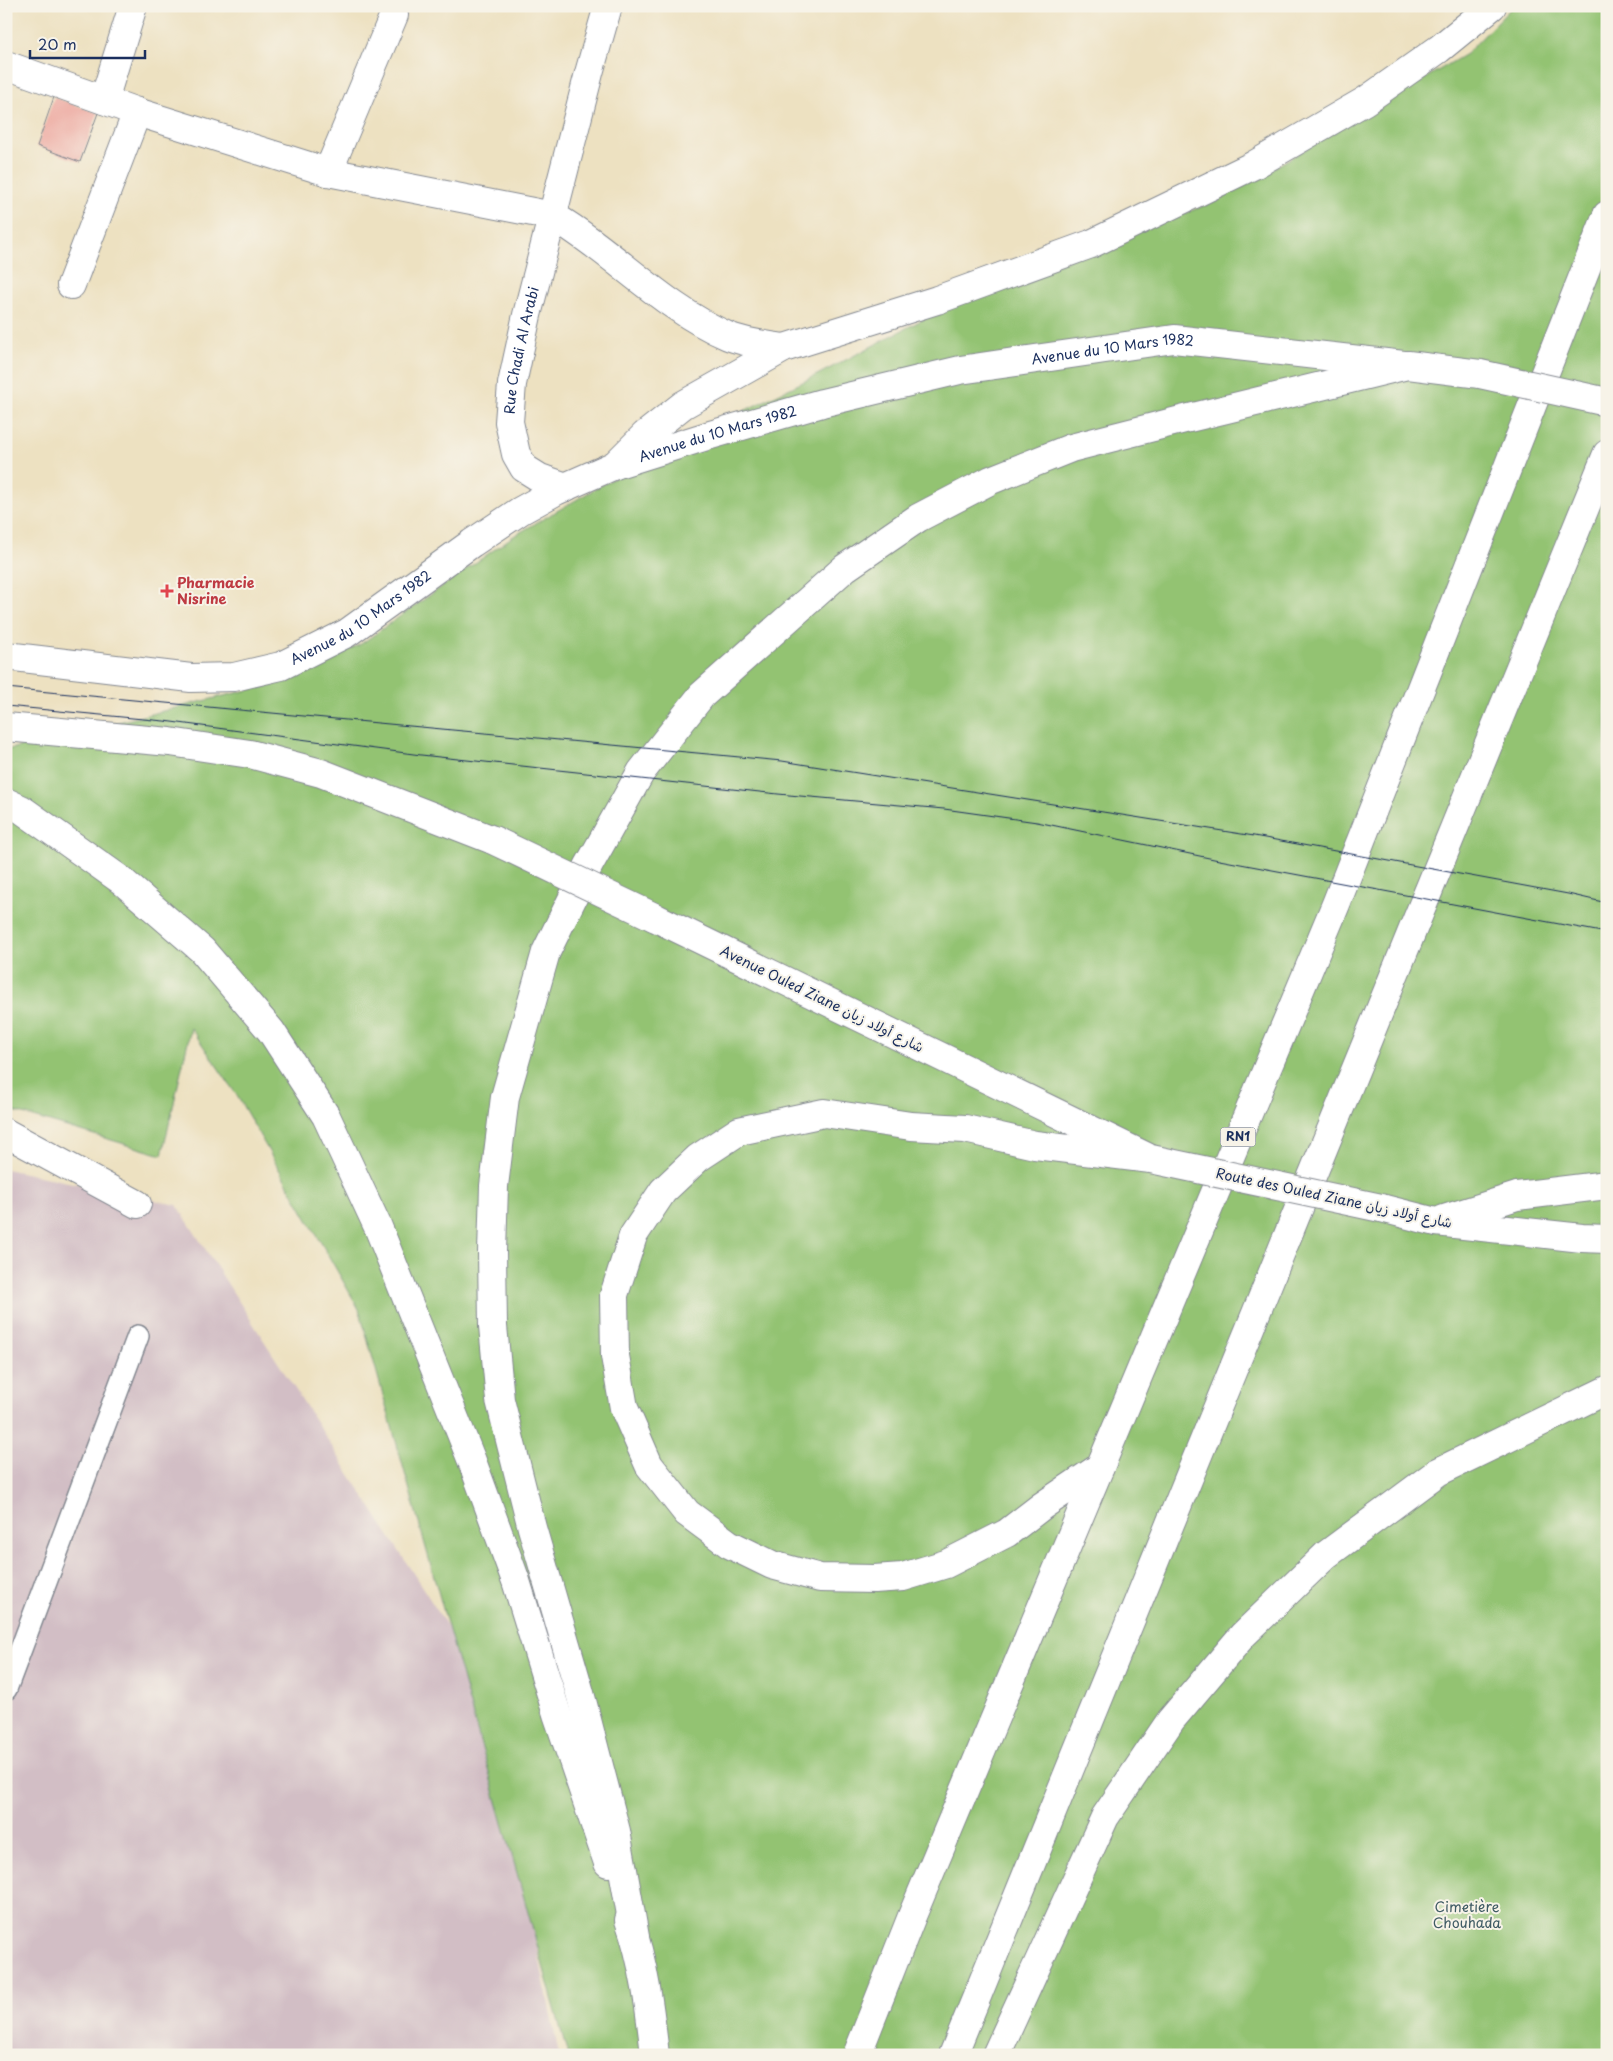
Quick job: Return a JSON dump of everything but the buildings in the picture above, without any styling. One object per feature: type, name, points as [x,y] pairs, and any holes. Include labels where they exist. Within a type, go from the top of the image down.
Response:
[{"type":"main road","points":[[104,100],[133,6]]},
{"type":"main road","name":"Rue Chadi Al Arabi","points":[[566,487],[540,478],[524,468],[516,454],[509,422],[512,384],[553,216],[608,6]]},
{"type":"main road","points":[[616,465],[645,435],[683,404],[784,348],[937,300],[1091,244],[1254,165],[1365,101],[1439,49],[1492,6]]},
{"type":"main road","points":[[328,172],[394,15]]},
{"type":"main road","points":[[6,65],[137,112],[328,172],[553,216],[598,247],[674,306],[704,325],[731,337],[784,348]]},
{"type":"main road","points":[[71,285],[137,112]]},
{"type":"main road","name":"RN1","points":[[857,2055],[912,1916],[1340,895],[1607,215]]},
{"type":"main road","name":"Avenue du 10 Mars 1982","points":[[6,656],[191,678],[234,677],[281,666],[347,633],[472,542],[520,511],[566,487],[616,465],[707,436],[822,403],[960,370],[1174,338],[1480,374],[1607,402]]},
{"type":"main road","points":[[655,2055],[651,2023],[616,1831],[580,1693],[532,1528],[500,1400],[493,1326],[492,1252],[494,1195],[505,1097],[546,952],[589,865],[641,772],[702,695],[845,568],[918,518],[991,480],[1071,448],[1408,365]]},
{"type":"main road","points":[[953,2055],[1607,454]]},
{"type":"main road","name":"Avenue Ouled Ziane شارع أولاد زيان","points":[[6,727],[170,742],[250,754],[321,773],[493,840],[1151,1159]]},
{"type":"main road","points":[[6,802],[21,809],[122,880],[202,950],[271,1031],[326,1116],[378,1227],[472,1461],[516,1581],[598,1838],[635,1937]]},
{"type":"main road","points":[[1100,1467],[1042,1506],[1007,1533],[946,1564],[903,1577],[874,1579],[820,1578],[772,1565],[729,1544],[687,1514],[650,1465],[624,1408],[615,1356],[614,1295],[632,1236],[663,1191],[698,1158],[738,1131],[824,1113],[911,1126],[965,1129],[1035,1145],[1151,1159]]},
{"type":"main road","points":[[6,1134],[137,1204]]},
{"type":"main road","name":"Route des Ouled Ziane شارع أولاد زيان","points":[[1151,1159],[1381,1208],[1436,1222],[1607,1239]]},
{"type":"main road","points":[[1436,1222],[1517,1196],[1607,1185]]},
{"type":"main road","points":[[996,2055],[1105,1817],[1171,1720],[1243,1635],[1326,1555],[1438,1472],[1607,1390]]},
{"type":"lane","points":[[6,1689],[138,1336]]},
{"type":"shaded area","points":[[6,1169],[177,1205],[483,1682],[559,2055],[6,2055]]},
{"type":"green space","name":"Cimetière Chouhada","points":[[1513,6],[1607,6],[1607,2055],[568,2055],[359,1309],[236,1094],[191,1028],[162,1155],[6,1109],[6,750],[280,682],[361,644],[512,537],[652,456],[821,373],[935,313],[1223,198],[1466,54]]},
{"type":"tram line","points":[[6,688],[782,761],[1254,836],[1568,894],[1607,903]]},
{"type":"tram line","points":[[6,706],[164,721],[421,755],[778,794],[944,809],[1037,822],[1214,859],[1607,933]]},
{"type":"place","name":"Pharmacie Nisrine","points":[[167,591]]}]
